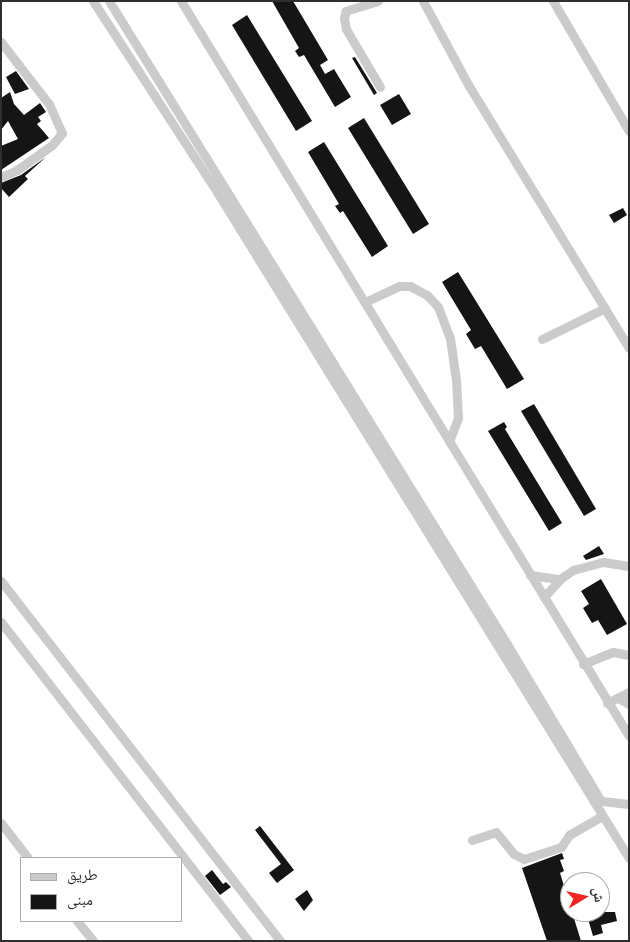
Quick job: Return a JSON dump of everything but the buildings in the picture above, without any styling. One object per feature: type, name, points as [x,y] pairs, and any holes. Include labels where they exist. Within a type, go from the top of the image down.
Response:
[{"type":"street","points":[[93,1],[212,184],[629,858]]},
{"type":"street","points":[[109,1],[488,612],[600,801],[629,804]]},
{"type":"street","points":[[180,1],[366,302],[607,704],[629,736]]},
{"type":"street","points":[[378,1],[346,10],[344,18],[346,29],[380,87]]},
{"type":"street","points":[[423,1],[469,86],[629,348]]},
{"type":"street","points":[[553,1],[629,131]]},
{"type":"street","points":[[1,42],[49,104],[62,133],[45,150],[1,177]]},
{"type":"street","points":[[366,302],[400,286],[410,286],[428,295],[438,307],[450,338],[456,380],[457,429],[449,442]]},
{"type":"street","points":[[542,339],[605,308]]},
{"type":"street","points":[[544,597],[560,579],[574,570],[603,562],[629,566]]},
{"type":"street","points":[[530,575],[560,579]]},
{"type":"street","points":[[1,580],[280,941]]},
{"type":"street","points":[[1,622],[248,941]]},
{"type":"street","points":[[583,664],[613,652],[629,655]]},
{"type":"street","points":[[607,704],[629,692]]},
{"type":"street","points":[[618,698],[629,704]]},
{"type":"street","points":[[472,840],[496,832],[514,854],[524,859],[561,847],[569,835],[602,816]]},
{"type":"street","points":[[1,823],[27,857]]},
{"type":"street","points":[[78,922],[93,941]]}]
